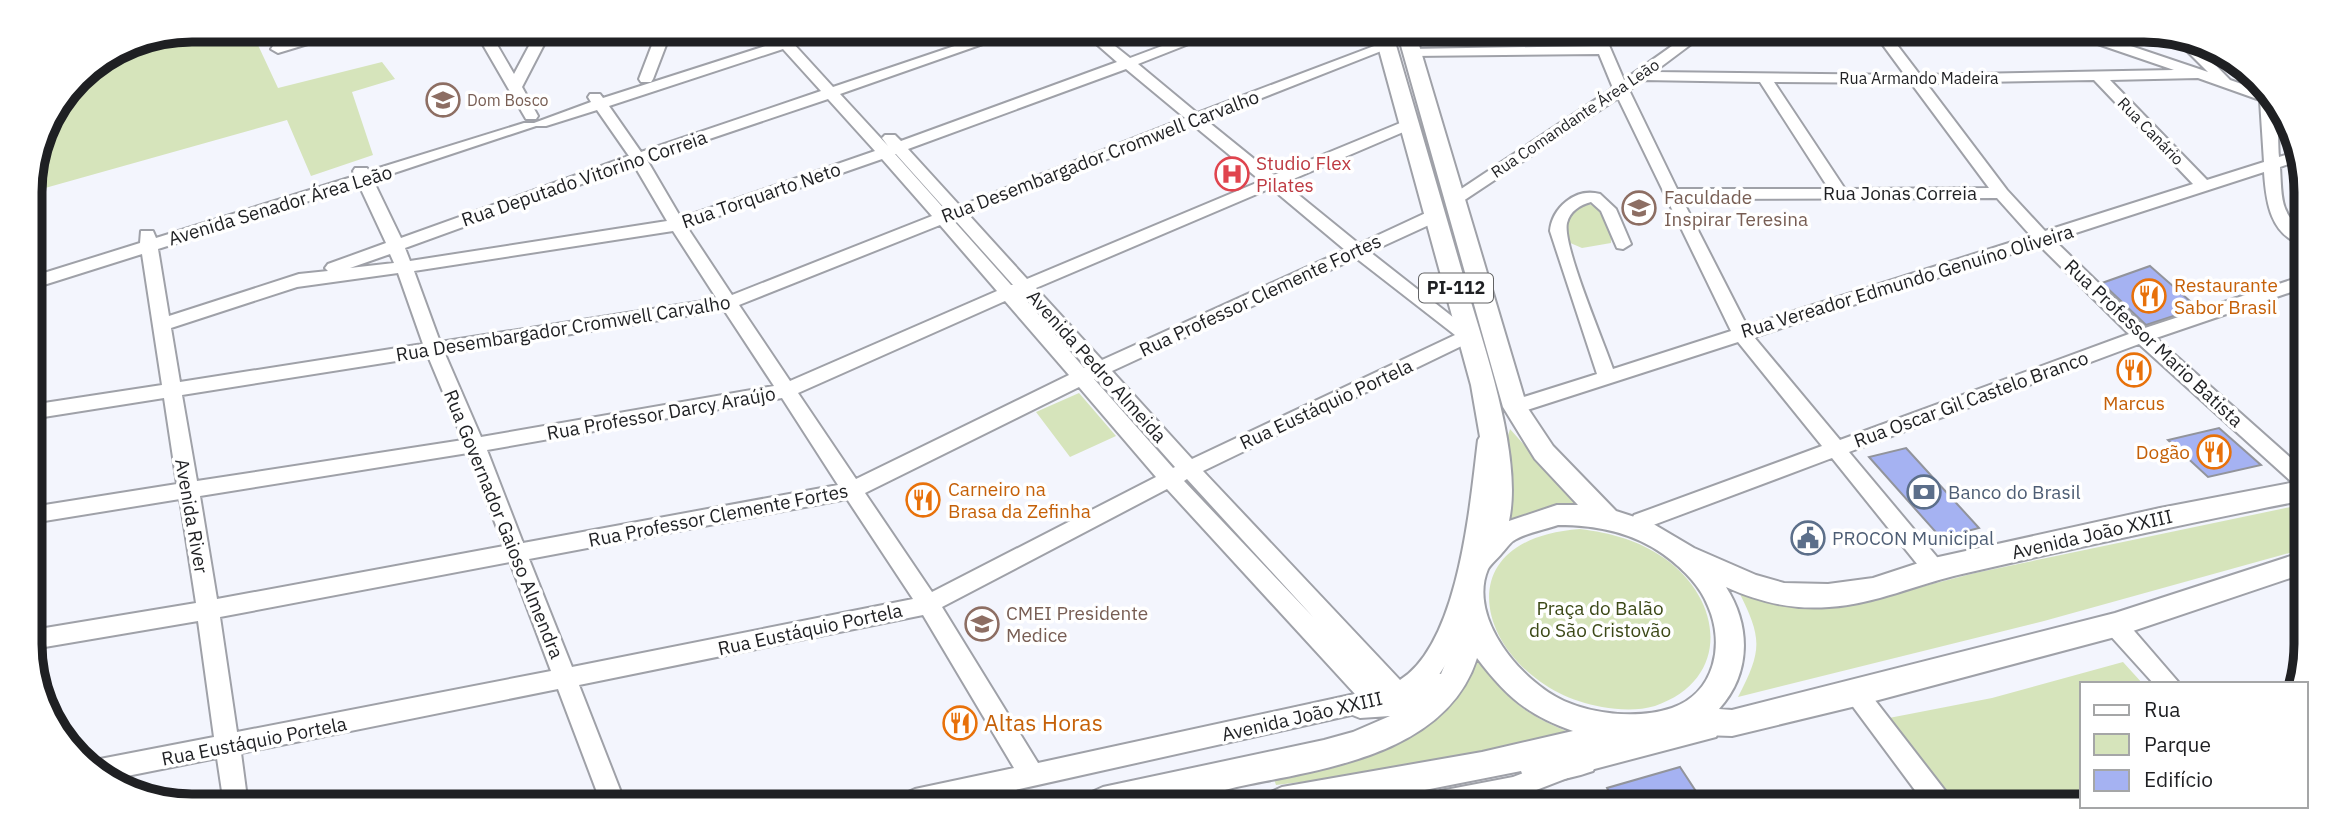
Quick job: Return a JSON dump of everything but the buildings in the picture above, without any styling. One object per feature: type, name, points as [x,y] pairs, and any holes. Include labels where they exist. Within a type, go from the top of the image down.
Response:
[{"type":"main road","name":"PI-112","points":[[1385,42],[1479,369],[1491,422],[1501,499],[1491,544]]},
{"type":"main road","name":"PI-112","points":[[1410,43],[1454,199],[1524,427],[1607,518]]},
{"type":"main road","points":[[1566,476],[1641,521],[1746,570],[1786,581],[1818,583],[1910,568],[1934,569]]},
{"type":"main road","name":"Avenida João XXIII","points":[[1684,555],[1765,590],[1800,597],[1819,597],[1871,588],[1916,577],[1934,569],[2160,518],[2294,492]]},
{"type":"main road","points":[[1326,794],[1482,766],[1674,721],[1697,710],[1719,688],[1726,676],[1732,649],[1729,620],[1717,592],[1684,555],[1648,532],[1607,518],[1573,514],[1541,517],[1513,528],[1491,544],[1477,564],[1470,587],[1471,613],[1479,639],[1505,676],[1530,697],[1577,720],[1610,727],[1643,728]]},
{"type":"main road","points":[[1674,721],[1732,723],[1856,693],[2115,625],[2294,566]]},
{"type":"main road","name":"Avenida João XXIII","points":[[1140,794],[1329,753],[1391,731],[1436,701],[1449,686],[1466,650],[1471,613]]},
{"type":"main road","points":[[1377,699],[1392,705],[1415,698],[1461,664]]},
{"type":"main road","points":[[1382,784],[1415,787],[1582,761]]},
{"type":"street","points":[[278,49],[303,42]]},
{"type":"street","points":[[489,42],[532,120]]},
{"type":"street","points":[[515,86],[538,42]]},
{"type":"street","points":[[646,79],[660,42]]},
{"type":"street","name":"Avenida Senador Área Leão","points":[[598,100],[646,79],[771,42]]},
{"type":"street","name":"Avenida Senador Área Leão","points":[[42,268],[149,240],[363,175],[773,42]]},
{"type":"street","name":"Avenida Pedro Almeida","points":[[793,42],[891,149],[1089,374],[1170,479],[1377,699]]},
{"type":"street","name":"Rua Deputado Vitorino Correia","points":[[163,324],[296,281],[638,158],[981,42]]},
{"type":"street","points":[[1104,42],[1134,61],[1467,329]]},
{"type":"street","points":[[1116,42],[1134,61]]},
{"type":"street","name":"Rua Torquarto Neto","points":[[296,281],[677,225],[1185,42]]},
{"type":"street","name":"Rua Desembargador Cromwell Carvalho","points":[[42,410],[728,303],[1383,42]]},
{"type":"street","name":"Rua Comandante Área Leão","points":[[1454,199],[1620,90],[1687,42]]},
{"type":"street","name":"Rua Professor Mario Batista","points":[[1888,42],[2001,194],[2042,238],[2142,336],[2294,473]]},
{"type":"street","points":[[2106,42],[2229,85],[2253,89]]},
{"type":"street","points":[[1410,43],[1601,43],[1620,90],[1741,332],[1934,569]]},
{"type":"street","points":[[2194,51],[2229,85]]},
{"type":"street","name":"Rua Armando Madeira","points":[[1639,76],[1916,79],[2200,74]]},
{"type":"street","name":"Rua Canário","points":[[2097,75],[2204,187]]},
{"type":"street","points":[[1764,77],[1839,192]]},
{"type":"street","points":[[598,100],[638,158],[677,225],[728,303],[928,604],[1033,777]]},
{"type":"street","points":[[2267,107],[2270,165],[2279,218],[2294,231]]},
{"type":"street","name":"Rua Professor Darcy Araújo","points":[[42,513],[475,445],[786,391],[1015,290],[1410,124]]},
{"type":"street","name":"Rua Vereador Edmundo Genuíno Oliveira","points":[[1516,407],[1741,332],[2290,159]]},
{"type":"street","name":"Rua Governador Gaioso Almendra","points":[[363,175],[396,246],[433,349],[475,445],[610,794]]},
{"type":"street","name":"Rua Jonas Correia","points":[[1672,194],[2001,194]]},
{"type":"street","points":[[1607,377],[1559,240],[1557,226],[1569,205],[1594,197],[1606,206],[1623,244]]},
{"type":"street","name":"Rua Professor Clemente Fortes","points":[[42,638],[516,554],[853,490],[1089,374],[1436,215]]},
{"type":"street","name":"Avenida Senador Área Leão","points":[[42,280],[149,240]]},
{"type":"street","name":"Avenida River","points":[[149,240],[163,324],[170,391],[208,610],[234,794]]},
{"type":"street","name":"Rua Oscar Gil Castelo Branco","points":[[1641,521],[2142,336],[2294,285]]},
{"type":"street","name":"Rua Eustáquio Portela","points":[[109,769],[928,604],[1467,329]]},
{"type":"street","name":"Avenida Pedro Almeida","points":[[1089,374],[1189,469],[1377,699]]},
{"type":"street","name":"Avenida João XXIII","points":[[949,794],[1377,699],[1414,684],[1432,666],[1459,606],[1480,506],[1491,422]]},
{"type":"street","points":[[2115,625],[2167,682]]},
{"type":"street","points":[[1856,693],[1933,794]]},
{"type":"street","points":[[1521,794],[1582,761],[1732,723]]},
{"type":"green space","points":[[192,42],[257,42],[278,88],[382,62],[395,79],[352,92],[373,155],[311,176],[287,120],[42,189],[47,153],[53,135],[73,101],[93,79],[117,62],[153,47]]},
{"type":"green space","points":[[1586,202],[1606,218],[1611,243],[1582,248],[1568,242],[1562,218]]},
{"type":"green space","points":[[1079,393],[1116,436],[1070,457],[1036,412]]},
{"type":"green space","points":[[1510,429],[1564,490],[1583,506],[1550,509],[1511,520],[1504,449]]},
{"type":"green space","points":[[2294,506],[2294,552],[2044,621],[1738,697],[1752,667],[1756,644],[1752,620],[1738,590],[1772,604],[1809,609],[1846,606],[1975,573]]},
{"type":"green space","name":"Praça do Balão do São Cristovão","points":[[1580,529],[1624,538],[1644,546],[1684,575],[1699,595],[1708,616],[1710,638],[1707,659],[1697,678],[1680,694],[1649,708],[1628,710],[1602,707],[1562,694],[1529,673],[1505,645],[1491,615],[1490,585],[1504,559],[1533,539]]},
{"type":"green space","points":[[1478,659],[1499,687],[1521,707],[1546,722],[1579,736],[1482,760],[1276,785],[1273,776],[1333,762],[1430,724]]},
{"type":"green space","points":[[2123,662],[2141,682],[2080,682],[2080,794],[1947,794],[1889,718],[1992,698]]},
{"type":"place","name":"Dom Bosco","points":[[443,100]]},
{"type":"place","name":"Studio Flex Pilates","points":[[1232,174]]},
{"type":"place","name":"Faculdade Inspirar Teresina","points":[[1639,208]]},
{"type":"place","name":"Restaurante Sabor Brasil","points":[[2149,296]]},
{"type":"place","name":"Marcus","points":[[2134,370]]},
{"type":"place","name":"Dogão","points":[[2214,452]]},
{"type":"place","name":"Banco do Brasil","points":[[1924,492]]},
{"type":"place","name":"Carneiro na Brasa da Zefinha","points":[[923,500]]},
{"type":"place","name":"PROCON Municipal","points":[[1808,538]]},
{"type":"place","name":"CMEI Presidente Medice","points":[[982,624]]},
{"type":"place","name":"Altas Horas","points":[[960,723]]}]
